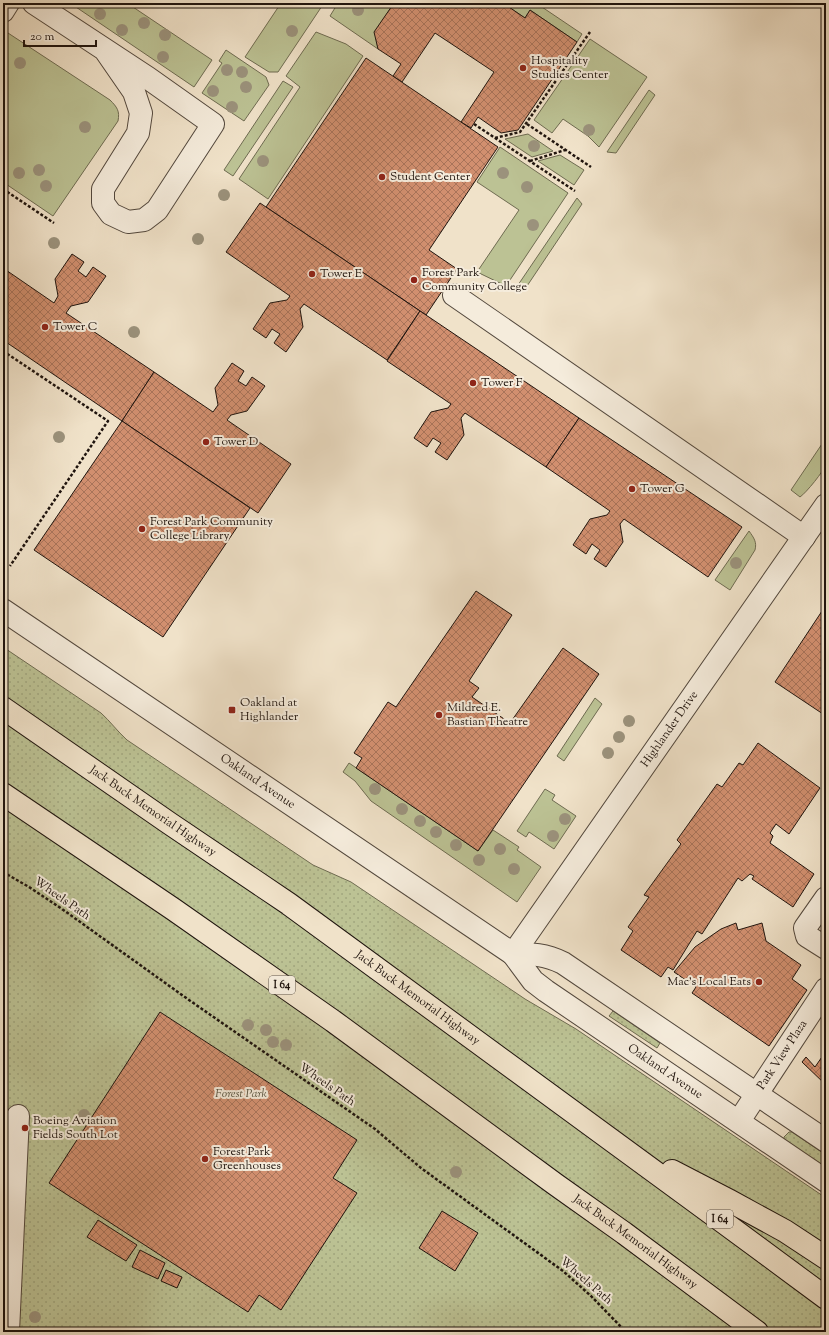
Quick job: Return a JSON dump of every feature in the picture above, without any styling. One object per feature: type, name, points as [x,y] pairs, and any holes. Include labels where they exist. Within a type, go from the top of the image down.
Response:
[{"type":"highway","name":"Jack Buck Memorial Highway","points":[[3,708],[289,904],[826,1298]]},
{"type":"highway","name":"Jack Buck Memorial Highway","points":[[3,794],[167,905],[334,1021],[757,1332]]},
{"type":"highway","points":[[613,1142],[737,1204],[785,1231],[826,1258]]},
{"type":"street","points":[[3,11],[8,3]]},
{"type":"street","points":[[34,3],[148,78],[213,124],[157,210],[144,220],[128,222],[111,214],[103,203],[103,189],[138,133],[141,113],[134,92],[105,50]]},
{"type":"street","points":[[454,296],[804,538]]},
{"type":"street","name":"Highlander Drive","points":[[513,954],[826,505]]},
{"type":"street","name":"Oakland Avenue","points":[[3,610],[513,954],[533,981],[546,991],[826,1181]]},
{"type":"street","points":[[826,898],[805,928],[807,936],[826,948]]},
{"type":"street","points":[[513,954],[545,955],[563,963],[826,1141]]},
{"type":"street","name":"Park View Plaza","points":[[739,1121],[826,989]]},
{"type":"street","points":[[8,1332],[18,1116]]},
{"type":"path","points":[[495,138],[520,132],[590,32]]},
{"type":"path","points":[[474,124],[575,191]]},
{"type":"path","points":[[527,124],[591,167]]},
{"type":"path","points":[[530,161],[566,150]]},
{"type":"path","points":[[3,189],[54,223]]},
{"type":"path","points":[[3,351],[108,421],[10,566]]},
{"type":"path","points":[[4,872],[4,887]]},
{"type":"path","name":"Wheels Path","points":[[4,872],[62,909],[189,1000],[375,1129],[420,1168],[563,1272],[591,1296],[626,1332]]},
{"type":"green space","points":[[70,3],[127,3],[212,60],[194,87]]},
{"type":"green space","points":[[281,3],[324,3],[278,72],[269,72],[245,57]]},
{"type":"green space","points":[[338,3],[394,3],[375,32],[378,49],[330,16]]},
{"type":"green space","points":[[503,3],[536,3],[582,34],[577,42],[530,10],[525,18]]},
{"type":"green space","points":[[316,32],[346,44],[363,56],[268,199],[239,179],[300,87],[286,76]]},
{"type":"green space","points":[[8,33],[110,100],[118,112],[118,121],[53,216],[3,182],[3,41]]},
{"type":"green space","points":[[590,39],[647,77],[599,147],[588,136],[563,119],[552,133],[534,120]]},
{"type":"green space","points":[[226,50],[266,77],[269,85],[244,121],[202,93],[222,63],[219,61]]},
{"type":"green space","points":[[283,81],[293,87],[233,176],[224,170]]},
{"type":"green space","points":[[649,90],[655,95],[616,153],[607,152]]},
{"type":"green space","points":[[528,134],[553,151],[532,157],[505,139]]},
{"type":"green space","points":[[500,147],[568,193],[506,286],[477,272],[519,210],[477,182]]},
{"type":"green space","points":[[560,155],[584,170],[574,185],[538,161]]},
{"type":"green space","points":[[577,198],[582,204],[525,289],[518,285]]},
{"type":"green space","points":[[826,438],[826,464],[822,472],[800,497],[791,490]]},
{"type":"green space","points":[[749,531],[755,540],[755,550],[730,590],[715,580]]},
{"type":"green space","name":"Forest Park","points":[[3,647],[101,713],[127,740],[313,865],[351,882],[525,999],[576,1029],[826,1198],[826,1332],[3,1332]]},
{"type":"green space","points":[[595,698],[602,704],[564,761],[557,756]]},
{"type":"green space","points":[[349,763],[478,851],[493,830],[519,847],[517,850],[541,867],[517,902],[371,801],[355,781],[343,772]]},
{"type":"green space","points":[[545,789],[555,795],[552,800],[576,816],[554,849],[529,832],[526,837],[517,831]]},
{"type":"green space","points":[[613,1011],[660,1043],[657,1048],[609,1016]]},
{"type":"green space","points":[[789,1132],[792,1132],[826,1155],[826,1169],[784,1140],[784,1137]]},
{"type":"building","name":"Hospitality Studies Center","points":[[394,3],[503,3],[525,18],[530,10],[577,42],[518,130],[501,133],[478,117],[471,128],[461,122],[494,72],[435,33],[402,82],[393,76],[401,64],[378,49],[374,32]]},
{"type":"building","name":"Student Center","points":[[366,58],[498,147],[429,250],[457,269],[426,315],[266,207]]},
{"type":"building","name":"Tower E","points":[[260,203],[420,311],[387,360],[304,304],[300,309],[303,327],[286,352],[274,343],[280,334],[272,329],[266,338],[253,329],[270,303],[287,300],[290,296],[226,252]]},
{"type":"building","name":"Tower C","points":[[72,254],[84,262],[78,271],[86,277],[93,267],[106,276],[88,302],[71,306],[66,313],[154,372],[122,421],[3,340],[3,268],[54,303],[58,296],[55,279]]},
{"type":"building","name":"Tower F","points":[[420,311],[579,418],[546,467],[465,413],[461,418],[464,435],[447,460],[435,452],[441,443],[433,438],[427,447],[414,438],[431,412],[448,408],[451,404],[387,361]]},
{"type":"building","name":"Tower D","points":[[232,363],[244,371],[238,381],[246,386],[252,377],[265,386],[247,411],[231,415],[227,420],[291,464],[258,513],[122,421],[154,372],[213,412],[218,405],[215,388]]},
{"type":"building","name":"Tower G","points":[[579,418],[742,527],[708,577],[624,519],[620,524],[623,542],[606,567],[594,559],[600,550],[592,544],[586,554],[573,545],[590,519],[607,515],[610,511],[546,467]]},
{"type":"building","name":"Forest Park Community College Library","points":[[122,421],[250,508],[163,637],[34,550]]},
{"type":"building","name":"Mildred E. Bastian Theatre","points":[[476,591],[512,615],[469,681],[479,688],[472,697],[510,723],[563,648],[599,674],[478,851],[356,768],[362,758],[354,753],[388,702],[396,707]]},
{"type":"building","points":[[826,605],[826,716],[775,682]]},
{"type":"building","points":[[758,743],[820,788],[789,834],[776,824],[770,833],[773,836],[770,843],[814,874],[793,907],[752,879],[754,876],[750,874],[742,881],[738,878],[702,934],[697,931],[673,970],[668,967],[661,977],[621,950],[633,931],[628,927],[649,897],[644,895],[681,844],[677,840],[717,784],[722,787],[739,763],[743,765]]},
{"type":"building","points":[[736,923],[738,930],[762,923],[766,941],[801,965],[792,979],[807,990],[769,1046],[692,993],[696,987],[674,972],[695,947],[721,929]]},
{"type":"building","name":"Forest Park Greenhouses","points":[[160,1012],[357,1140],[333,1178],[357,1193],[281,1310],[259,1295],[248,1312],[49,1183]]},
{"type":"building","points":[[826,1051],[826,1085],[802,1062],[806,1057],[815,1067]]},
{"type":"building","points":[[442,1211],[478,1233],[455,1271],[419,1248]]},
{"type":"building","points":[[98,1220],[137,1245],[126,1261],[87,1237]]},
{"type":"building","points":[[140,1250],[165,1263],[158,1279],[132,1267]]},
{"type":"building","points":[[166,1270],[182,1277],[177,1288],[161,1281]]},
{"type":"place","name":"Hospitality Studies Center","points":[[523,68]]},
{"type":"place","name":"Student Center","points":[[382,177]]},
{"type":"place","name":"Tower E","points":[[312,274]]},
{"type":"place","name":"Forest Park Community College","points":[[414,280]]},
{"type":"place","name":"Tower C","points":[[45,327]]},
{"type":"place","name":"Tower F","points":[[473,383]]},
{"type":"place","name":"Tower D","points":[[206,442]]},
{"type":"place","name":"Tower G","points":[[632,489]]},
{"type":"place","name":"Forest Park Community College Library","points":[[142,529]]},
{"type":"place","name":"Oakland at Highlander","points":[[232,710]]},
{"type":"place","name":"Mildred E. Bastian Theatre","points":[[439,715]]},
{"type":"place","name":"Mac's Local Eats","points":[[759,982]]},
{"type":"place","name":"Boeing Aviation Fields South Lot","points":[[25,1128]]},
{"type":"place","name":"Forest Park Greenhouses","points":[[205,1159]]}]
